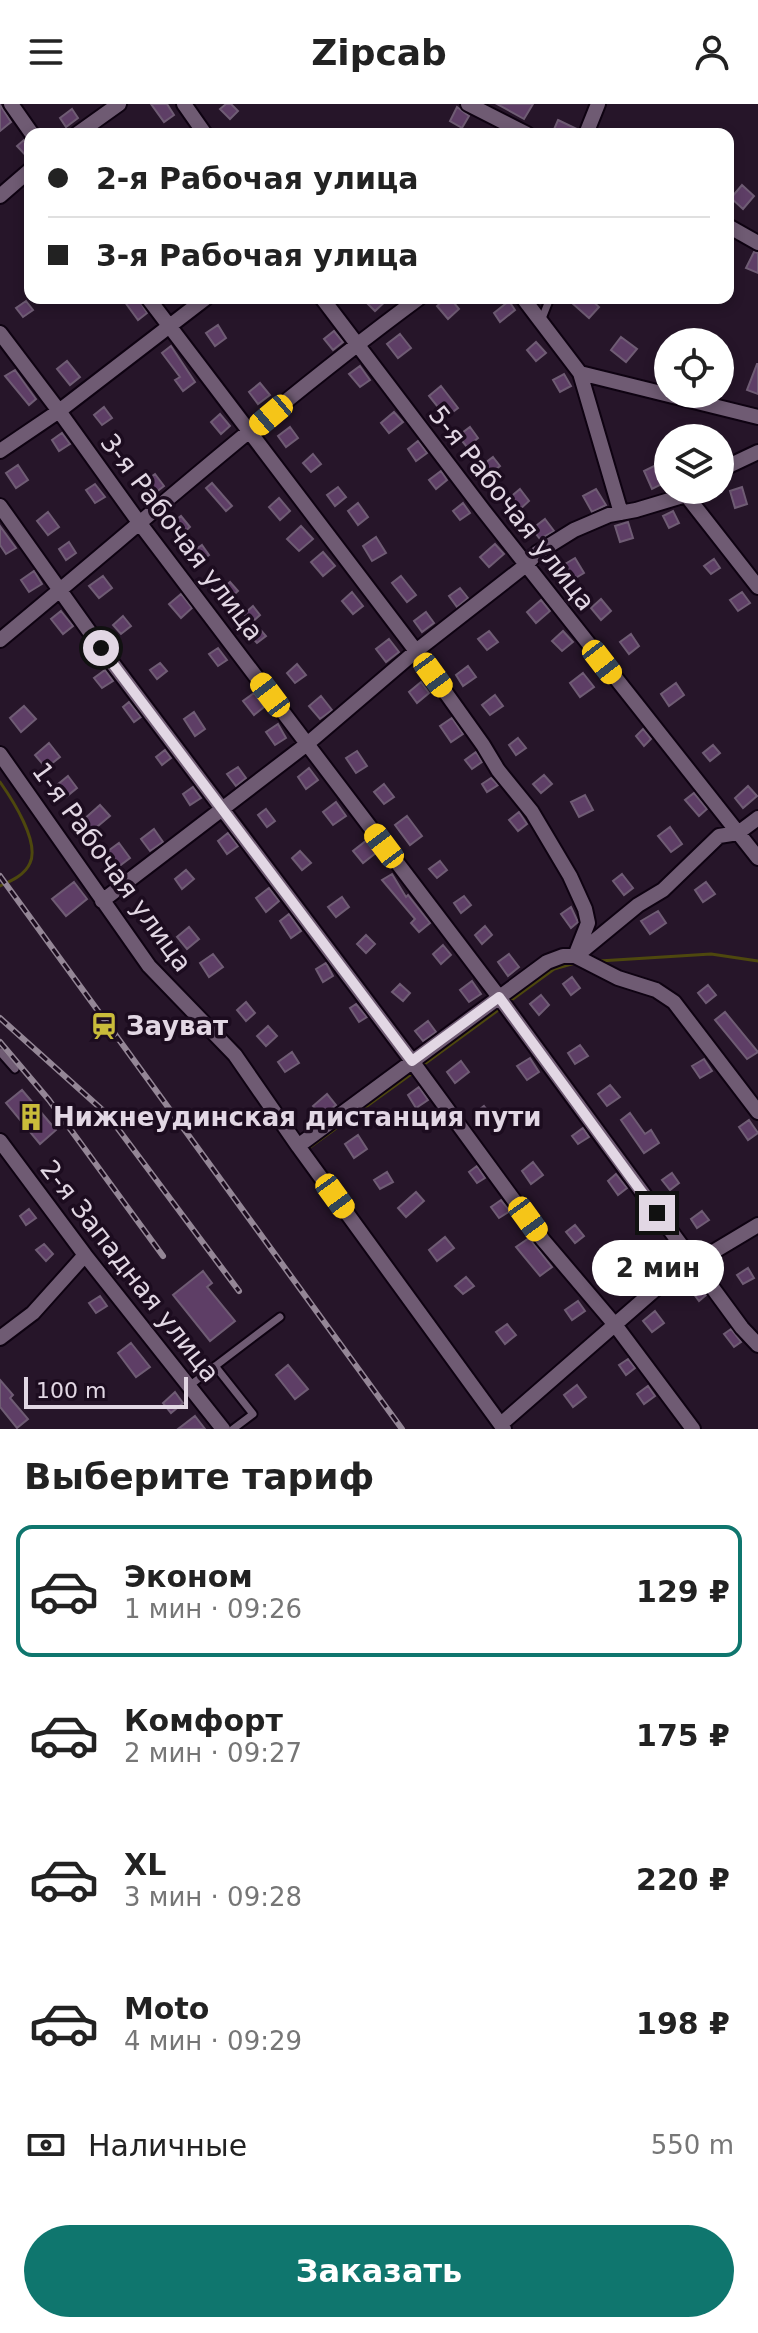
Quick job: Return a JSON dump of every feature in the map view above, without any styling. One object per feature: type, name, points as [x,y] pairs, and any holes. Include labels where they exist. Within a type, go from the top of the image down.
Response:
[{"type":"street","points":[[11,104],[28,128]]},
{"type":"street","points":[[85,128],[119,104]]},
{"type":"street","points":[[184,104],[201,128]]},
{"type":"street","points":[[468,104],[515,128]]},
{"type":"street","points":[[588,128],[598,104]]},
{"type":"street","points":[[0,196],[24,175]]},
{"type":"street","points":[[734,229],[758,243]]},
{"type":"street","points":[[152,304],[416,651],[498,770],[532,812],[570,876],[588,923],[575,956]]},
{"type":"street","points":[[0,451],[59,411],[198,304]]},
{"type":"street","name":"5-я Рабочая улица","points":[[326,304],[526,565],[758,858]]},
{"type":"street","points":[[0,640],[138,521],[355,345],[411,304]]},
{"type":"street","points":[[528,304],[580,373],[621,513]]},
{"type":"street","name":"3-я Рабочая улица","points":[[0,333],[138,521],[499,997],[742,1328],[758,1345]]},
{"type":"street","points":[[580,373],[758,417]]},
{"type":"street","points":[[734,463],[758,452]]},
{"type":"street","points":[[102,901],[307,744],[537,553],[574,530],[654,503]]},
{"type":"street","points":[[697,504],[758,587]]},
{"type":"street","points":[[0,506],[543,1240],[616,1326],[693,1429]]},
{"type":"street","name":"1-я Рабочая улица","points":[[0,754],[149,966],[235,1055],[502,1427]]},
{"type":"street","points":[[575,956],[638,905],[663,890],[719,836],[738,833],[758,818]]},
{"type":"street","points":[[298,1146],[547,962],[563,956],[575,956],[618,978],[656,990],[674,1002],[758,1112]]},
{"type":"street","name":"2-я Западная улица","points":[[0,1141],[85,1255],[223,1429]]},
{"type":"street","points":[[502,1427],[658,1287],[692,1261],[758,1225]]},
{"type":"street","points":[[0,1338],[33,1313],[85,1255]]},
{"type":"lane","points":[[541,321],[548,304]]},
{"type":"lane","points":[[0,1052],[15,1069]]},
{"type":"lane","points":[[189,1386],[280,1317]]},
{"type":"lane","points":[[215,1366],[253,1414],[233,1429]]},
{"type":"building","points":[[151,104],[167,104],[174,115],[164,122]]},
{"type":"building","points":[[231,104],[238,111],[230,119],[220,109]]},
{"type":"building","points":[[497,104],[533,104],[524,119]]},
{"type":"building","points":[[0,105],[11,122],[0,131]]},
{"type":"building","points":[[457,107],[469,116],[462,128],[450,121]]},
{"type":"building","points":[[72,109],[78,118],[66,127],[60,118]]},
{"type":"building","points":[[558,120],[575,128],[555,128]]},
{"type":"building","points":[[24,140],[24,154],[17,146]]},
{"type":"building","points":[[742,185],[754,196],[743,209],[734,201],[734,194]]},
{"type":"building","points":[[754,252],[758,253],[758,273],[746,268]]},
{"type":"building","points":[[24,302],[33,310],[23,317],[16,308]]},
{"type":"building","points":[[126,304],[142,304],[147,313],[138,320]]},
{"type":"building","points":[[368,304],[383,304],[375,311]]},
{"type":"building","points":[[455,304],[459,309],[448,319],[437,306]]},
{"type":"building","points":[[505,304],[511,304],[515,310],[500,322],[494,313]]},
{"type":"building","points":[[573,304],[596,304],[599,307],[589,318]]},
{"type":"building","points":[[218,325],[226,338],[215,346],[206,333]]},
{"type":"building","points":[[334,331],[343,342],[333,350],[324,339]]},
{"type":"building","points":[[400,334],[411,348],[398,358],[387,344]]},
{"type":"building","points":[[621,337],[637,349],[626,362],[611,350]]},
{"type":"building","points":[[536,342],[546,353],[536,361],[527,350]]},
{"type":"building","points":[[171,346],[195,382],[183,391],[175,380],[180,377],[162,353]]},
{"type":"building","points":[[67,361],[80,377],[70,385],[57,369]]},
{"type":"building","points":[[758,364],[758,394],[747,390]]},
{"type":"building","points":[[360,366],[370,380],[360,387],[349,374]]},
{"type":"building","points":[[15,370],[36,399],[29,405],[5,376]]},
{"type":"building","points":[[564,374],[571,386],[560,392],[553,380]]},
{"type":"building","points":[[260,383],[270,395],[258,404],[249,392]]},
{"type":"building","points":[[441,386],[458,408],[446,417],[429,396]]},
{"type":"building","points":[[104,407],[112,418],[102,425],[94,415]]},
{"type":"building","points":[[394,412],[403,422],[389,433],[381,423]]},
{"type":"building","points":[[220,414],[230,426],[221,434],[211,422]]},
{"type":"building","points":[[290,427],[298,438],[286,447],[278,436]]},
{"type":"building","points":[[470,427],[478,438],[467,447],[458,436]]},
{"type":"building","points":[[62,433],[70,444],[59,451],[52,440]]},
{"type":"building","points":[[418,441],[427,453],[416,461],[408,449]]},
{"type":"building","points":[[313,454],[321,464],[311,472],[303,463]]},
{"type":"building","points":[[493,457],[500,466],[487,476],[480,467]]},
{"type":"building","points":[[18,465],[28,480],[16,488],[6,473]]},
{"type":"building","points":[[654,466],[654,488],[652,489],[644,471]]},
{"type":"building","points":[[441,471],[447,480],[436,489],[429,480]]},
{"type":"building","points":[[155,474],[164,486],[151,496],[142,483]]},
{"type":"building","points":[[212,483],[232,506],[226,511],[206,488]]},
{"type":"building","points":[[95,484],[105,497],[95,503],[86,490]]},
{"type":"building","points":[[338,487],[346,497],[335,506],[327,495]]},
{"type":"building","points":[[742,487],[747,504],[735,508],[734,490]]},
{"type":"building","points":[[520,489],[529,501],[517,512],[507,500]]},
{"type":"building","points":[[596,489],[606,505],[592,512],[583,496]]},
{"type":"building","points":[[279,498],[290,511],[280,520],[269,507]]},
{"type":"building","points":[[358,503],[368,517],[358,525],[348,511]]},
{"type":"building","points":[[463,503],[470,513],[460,520],[453,511]]},
{"type":"building","points":[[673,511],[679,523],[669,528],[663,516]]},
{"type":"building","points":[[48,512],[59,527],[48,535],[37,521]]},
{"type":"building","points":[[181,516],[190,527],[180,536],[171,524]]},
{"type":"building","points":[[545,519],[554,531],[540,539],[532,529]]},
{"type":"building","points":[[628,522],[633,538],[620,542],[615,526]]},
{"type":"building","points":[[0,526],[16,548],[6,554],[0,545]]},
{"type":"building","points":[[301,526],[313,539],[299,551],[287,539]]},
{"type":"building","points":[[376,537],[386,553],[372,561],[363,546]]},
{"type":"building","points":[[69,542],[76,553],[66,560],[59,549]]},
{"type":"building","points":[[495,544],[504,554],[489,567],[480,557]]},
{"type":"building","points":[[202,545],[209,555],[198,563],[191,553]]},
{"type":"building","points":[[323,552],[335,566],[323,576],[311,562]]},
{"type":"building","points":[[575,558],[584,573],[574,579],[565,564]]},
{"type":"building","points":[[714,559],[720,568],[711,574],[704,566]]},
{"type":"building","points":[[34,571],[42,584],[29,592],[21,580]]},
{"type":"building","points":[[103,576],[112,588],[99,598],[89,586]]},
{"type":"building","points":[[401,576],[416,595],[407,602],[392,583]]},
{"type":"building","points":[[230,582],[238,591],[229,599],[221,590]]},
{"type":"building","points":[[460,588],[468,598],[457,607],[449,596]]},
{"type":"building","points":[[352,592],[363,606],[353,614],[342,601]]},
{"type":"building","points":[[742,592],[750,603],[738,611],[730,600]]},
{"type":"building","points":[[181,594],[192,608],[181,618],[169,604]]},
{"type":"building","points":[[601,599],[611,611],[601,620],[591,608]]},
{"type":"building","points":[[541,600],[550,611],[536,623],[527,612]]},
{"type":"building","points":[[253,606],[260,615],[251,623],[244,614]]},
{"type":"building","points":[[61,611],[73,626],[63,634],[51,619]]},
{"type":"building","points":[[426,612],[434,623],[422,632],[414,621]]},
{"type":"building","points":[[123,616],[131,626],[121,634],[113,625]]},
{"type":"building","points":[[258,627],[266,636],[257,643],[249,634]]},
{"type":"building","points":[[489,631],[498,642],[487,650],[478,639]]},
{"type":"building","points":[[563,631],[573,642],[562,651],[552,641]]},
{"type":"building","points":[[631,634],[639,646],[629,654],[620,642]]},
{"type":"building","points":[[389,639],[399,652],[386,662],[376,649]]},
{"type":"building","points":[[218,648],[227,660],[218,666],[209,654]]},
{"type":"building","points":[[160,663],[167,671],[157,679],[150,670]]},
{"type":"building","points":[[297,664],[306,675],[295,683],[287,673]]},
{"type":"building","points":[[468,666],[476,677],[463,686],[456,675]]},
{"type":"building","points":[[105,670],[113,681],[102,688],[94,678]]},
{"type":"building","points":[[583,673],[594,687],[580,697],[570,683]]},
{"type":"building","points":[[421,682],[429,693],[417,703],[409,692]]},
{"type":"building","points":[[676,683],[684,695],[669,706],[661,694]]},
{"type":"building","points":[[254,693],[264,707],[254,715],[243,701]]},
{"type":"building","points":[[495,695],[503,706],[490,715],[482,705]]},
{"type":"building","points":[[321,696],[332,710],[320,719],[309,706]]},
{"type":"building","points":[[129,702],[141,717],[134,722],[123,707]]},
{"type":"building","points":[[24,706],[36,719],[21,732],[10,718]]},
{"type":"building","points":[[194,712],[205,729],[195,736],[184,719]]},
{"type":"building","points":[[452,718],[463,734],[451,742],[440,726]]},
{"type":"building","points":[[278,724],[286,738],[275,745],[266,732]]},
{"type":"building","points":[[643,729],[651,739],[644,746],[636,736]]},
{"type":"building","points":[[518,738],[526,748],[516,755],[509,745]]},
{"type":"building","points":[[49,743],[60,757],[46,768],[35,755]]},
{"type":"building","points":[[713,745],[720,753],[710,761],[703,753]]},
{"type":"building","points":[[165,750],[171,758],[162,765],[156,757]]},
{"type":"building","points":[[357,751],[367,766],[356,773],[346,758]]},
{"type":"building","points":[[476,752],[482,762],[472,769],[465,760]]},
{"type":"building","points":[[238,767],[246,778],[236,786],[227,774]]},
{"type":"building","points":[[309,768],[318,780],[306,789],[298,777]]},
{"type":"building","points":[[544,775],[552,784],[541,793],[533,784]]},
{"type":"building","points":[[68,776],[77,788],[66,797],[57,785]]},
{"type":"building","points":[[491,778],[498,785],[487,792],[482,784]]},
{"type":"building","points":[[384,784],[394,797],[384,804],[374,792]]},
{"type":"building","points":[[748,786],[757,796],[743,808],[735,798]]},
{"type":"building","points":[[193,787],[201,798],[190,805],[183,794]]},
{"type":"building","points":[[694,793],[707,809],[699,816],[685,800]]},
{"type":"building","points":[[585,795],[593,810],[579,817],[571,802]]},
{"type":"building","points":[[336,802],[346,816],[333,825],[323,812]]},
{"type":"building","points":[[100,805],[110,816],[92,831],[83,820]]},
{"type":"building","points":[[266,809],[275,821],[267,827],[258,815]]},
{"type":"building","points":[[519,812],[527,824],[518,831],[509,820]]},
{"type":"building","points":[[407,816],[422,836],[410,845],[395,825]]},
{"type":"building","points":[[670,827],[682,844],[671,852],[658,836]]},
{"type":"building","points":[[154,829],[163,842],[150,851],[141,839]]},
{"type":"building","points":[[228,833],[238,846],[227,854],[218,841]]},
{"type":"building","points":[[367,840],[377,852],[363,863],[353,851]]},
{"type":"building","points":[[119,843],[130,858],[118,867],[108,851]]},
{"type":"building","points":[[300,851],[311,863],[302,870],[292,858]]},
{"type":"building","points":[[440,861],[447,870],[437,878],[429,869]]},
{"type":"building","points":[[186,870],[194,879],[182,889],[175,879]]},
{"type":"building","points":[[392,874],[406,897],[408,895],[430,923],[419,932],[411,923],[415,919],[382,880]]},
{"type":"building","points":[[622,874],[633,888],[624,895],[613,881]]},
{"type":"building","points":[[74,882],[87,899],[66,916],[52,899]]},
{"type":"building","points":[[706,882],[715,894],[703,902],[695,890]]},
{"type":"building","points":[[269,888],[279,901],[266,912],[256,898]]},
{"type":"building","points":[[464,896],[471,905],[461,913],[454,903]]},
{"type":"building","points":[[342,897],[349,907],[336,917],[328,907]]},
{"type":"building","points":[[571,907],[578,922],[571,928],[561,914]]},
{"type":"building","points":[[658,911],[666,923],[650,934],[641,921]]},
{"type":"building","points":[[289,914],[301,931],[291,938],[280,921]]},
{"type":"building","points":[[485,926],[492,935],[482,944],[475,935]]},
{"type":"building","points":[[189,927],[199,939],[187,949],[177,937]]},
{"type":"building","points":[[366,935],[375,944],[366,953],[357,944]]},
{"type":"building","points":[[443,945],[451,955],[441,964],[433,954]]},
{"type":"building","points":[[213,954],[223,967],[209,977],[200,963]]},
{"type":"building","points":[[509,954],[519,967],[508,976],[498,962]]},
{"type":"building","points":[[326,963],[333,976],[323,982],[316,969]]},
{"type":"building","points":[[572,977],[580,988],[571,995],[563,984]]},
{"type":"building","points":[[472,981],[481,994],[469,1002],[460,990]]},
{"type":"building","points":[[400,984],[410,993],[403,1001],[392,992]]},
{"type":"building","points":[[708,985],[716,995],[706,1003],[698,993]]},
{"type":"building","points":[[541,995],[549,1005],[539,1015],[530,1004]]},
{"type":"building","points":[[246,1002],[255,1013],[246,1021],[237,1010]]},
{"type":"building","points":[[356,1004],[367,1017],[359,1022],[350,1008]]},
{"type":"building","points":[[725,1012],[758,1052],[747,1059],[715,1020]]},
{"type":"building","points":[[428,1021],[436,1032],[423,1041],[415,1031]]},
{"type":"building","points":[[268,1026],[277,1036],[266,1046],[257,1036]]},
{"type":"building","points":[[580,1045],[588,1056],[575,1064],[568,1053]]},
{"type":"building","points":[[292,1052],[299,1063],[285,1072],[278,1062]]},
{"type":"building","points":[[530,1058],[539,1072],[527,1080],[517,1066]]},
{"type":"building","points":[[704,1059],[712,1071],[700,1078],[692,1066]]},
{"type":"building","points":[[461,1061],[469,1072],[455,1083],[447,1072]]},
{"type":"building","points":[[610,1085],[620,1097],[607,1106],[598,1094]]},
{"type":"building","points":[[419,1087],[428,1100],[416,1108],[408,1095]]},
{"type":"building","name":"Нижнеудинская дистанция пути","points":[[22,1090],[56,1130],[40,1144],[6,1103]]},
{"type":"building","points":[[327,1094],[336,1105],[322,1116],[313,1106]]},
{"type":"building","points":[[484,1106],[492,1116],[483,1123],[475,1113]]},
{"type":"building","points":[[630,1113],[645,1134],[651,1130],[659,1143],[644,1153],[621,1120]]},
{"type":"building","points":[[749,1120],[758,1133],[748,1140],[739,1127]]},
{"type":"building","points":[[583,1128],[589,1137],[578,1144],[572,1136]]},
{"type":"building","points":[[358,1135],[367,1149],[354,1158],[345,1144]]},
{"type":"building","points":[[533,1162],[543,1175],[531,1184],[522,1171]]},
{"type":"building","points":[[477,1166],[485,1178],[477,1183],[469,1172]]},
{"type":"building","points":[[387,1172],[393,1182],[380,1189],[374,1180]]},
{"type":"building","points":[[672,1173],[679,1183],[670,1190],[662,1180]]},
{"type":"building","points":[[616,1174],[627,1188],[618,1195],[608,1181]]},
{"type":"building","points":[[416,1192],[424,1201],[406,1217],[398,1208]]},
{"type":"building","points":[[501,1200],[510,1211],[499,1218],[491,1207]]},
{"type":"building","points":[[29,1209],[36,1218],[26,1225],[20,1216]]},
{"type":"building","points":[[702,1211],[709,1220],[697,1228],[691,1219]]},
{"type":"building","points":[[575,1225],[584,1236],[575,1243],[566,1232]]},
{"type":"building","points":[[445,1237],[454,1248],[437,1261],[429,1250]]},
{"type":"building","points":[[529,1238],[552,1267],[540,1276],[516,1247]]},
{"type":"building","points":[[44,1244],[53,1254],[46,1261],[36,1250]]},
{"type":"building","points":[[667,1246],[677,1260],[665,1269],[655,1255]]},
{"type":"building","points":[[617,1267],[626,1278],[611,1289],[603,1278]]},
{"type":"building","points":[[748,1268],[754,1278],[743,1284],[737,1275]]},
{"type":"building","points":[[203,1271],[212,1283],[207,1287],[235,1321],[210,1341],[173,1295]]},
{"type":"building","points":[[466,1277],[474,1286],[463,1294],[455,1286]]},
{"type":"building","points":[[697,1283],[706,1295],[699,1301],[690,1289]]},
{"type":"building","points":[[100,1296],[107,1306],[96,1313],[89,1303]]},
{"type":"building","points":[[578,1301],[585,1311],[572,1320],[565,1310]]},
{"type":"building","points":[[655,1311],[664,1323],[652,1332],[643,1321]]},
{"type":"building","points":[[507,1324],[516,1335],[505,1344],[496,1332]]},
{"type":"building","points":[[731,1329],[741,1342],[734,1347],[724,1334]]},
{"type":"building","points":[[131,1343],[150,1367],[136,1377],[118,1353]]},
{"type":"building","points":[[628,1359],[635,1368],[626,1375],[619,1365]]},
{"type":"building","points":[[288,1365],[308,1389],[295,1399],[276,1375]]},
{"type":"building","points":[[0,1380],[28,1419],[17,1428],[0,1407]]},
{"type":"building","points":[[577,1385],[586,1397],[573,1407],[564,1395]]},
{"type":"building","points":[[648,1386],[655,1396],[644,1404],[637,1394]]},
{"type":"building","points":[[175,1392],[183,1403],[171,1413],[163,1403]]},
{"type":"building","points":[[195,1416],[205,1429],[178,1429]]},
{"type":"waterway","points":[[0,782],[23,821],[32,854],[25,871],[0,886]]},
{"type":"waterway","points":[[599,961],[711,954],[758,961]]},
{"type":"waterway","points":[[510,1001],[554,969],[575,963]]},
{"type":"waterway","points":[[423,1065],[501,1008]]},
{"type":"waterway","points":[[310,1147],[414,1072]]},
{"type":"railway","points":[[0,876],[402,1429]]},
{"type":"railway","points":[[0,1018],[107,1114],[239,1291]]},
{"type":"railway","points":[[0,1042],[49,1100],[163,1256]]},
{"type":"place","name":"Зауват","points":[[104,1026]]},
{"type":"place","name":"Нижнеудинская дистанция пути","points":[[31,1117]]},
{"type":"route","points":[[101,648],[412,1061],[499,997],[657,1213]]}]
